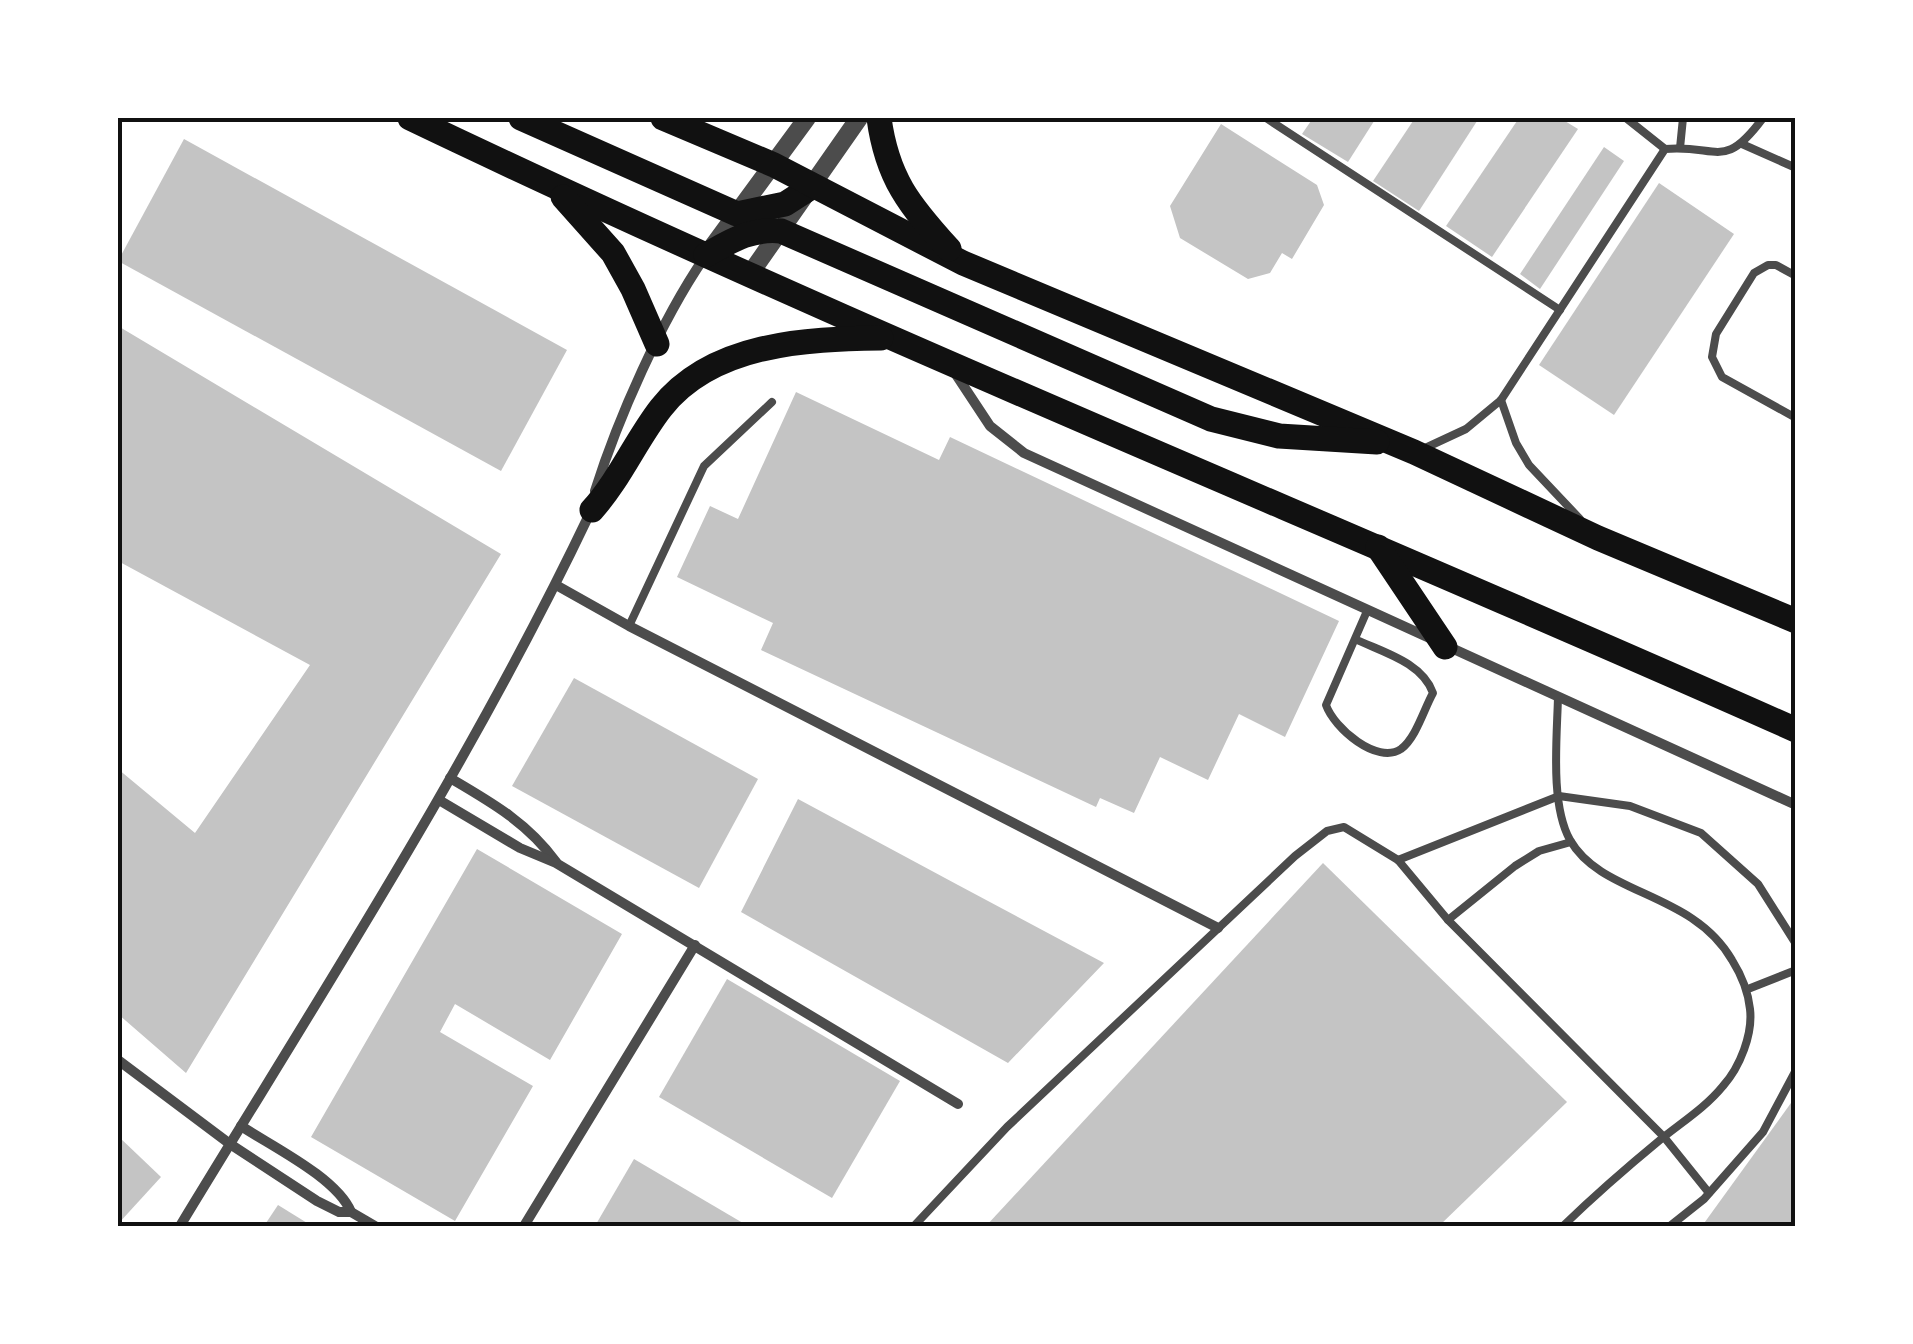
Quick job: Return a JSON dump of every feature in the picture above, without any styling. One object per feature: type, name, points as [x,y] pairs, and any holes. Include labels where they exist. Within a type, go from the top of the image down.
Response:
[{"type":"main road","points":[[410,118],[892,338],[1796,730]]},
{"type":"main road","points":[[521,118],[737,214],[785,204],[813,186]]},
{"type":"main road","points":[[663,118],[774,165],[963,264],[1403,447],[1598,538],[1796,621]]},
{"type":"main road","points":[[878,118],[882,146],[902,195],[963,264]]},
{"type":"main road","points":[[552,186],[612,253],[657,344]]},
{"type":"main road","points":[[706,254],[741,236],[781,231],[1211,419],[1279,436],[1403,447]]},
{"type":"main road","points":[[592,510],[608,492],[662,406],[691,379],[736,358],[783,344],[830,338],[892,338]]},
{"type":"main road","points":[[1378,547],[1445,647]]},
{"type":"street","points":[[180,1226],[439,800],[556,585],[592,510],[616,432],[684,288],[807,118]]},
{"type":"street","points":[[750,274],[859,118]]},
{"type":"street","points":[[948,361],[990,426],[1024,453],[1796,805]]},
{"type":"street","points":[[556,585],[1218,928]]},
{"type":"street","points":[[450,778],[513,816],[556,863]]},
{"type":"street","points":[[439,800],[520,848],[556,863],[958,1104]]},
{"type":"street","points":[[524,1226],[695,945]]},
{"type":"street","points":[[118,1060],[230,1144],[327,1208],[351,1212],[375,1226]]},
{"type":"street","points":[[241,1126],[330,1185],[351,1212]]},
{"type":"lane","points":[[1266,118],[1560,310]]},
{"type":"lane","points":[[1626,118],[1665,149],[1714,154],[1742,144],[1763,118]]},
{"type":"lane","points":[[1680,148],[1683,118]]},
{"type":"lane","points":[[1742,144],[1796,168]]},
{"type":"lane","points":[[1403,447],[1441,443],[1466,429],[1500,400],[1665,149]]},
{"type":"lane","points":[[1796,276],[1776,265],[1760,268],[1740,294],[1712,345],[1715,368],[1722,377],[1796,418]]},
{"type":"lane","points":[[1500,400],[1516,443],[1530,465],[1598,538]]},
{"type":"lane","points":[[629,626],[704,466],[772,402]]},
{"type":"lane","points":[[1355,639],[1428,679],[1432,693],[1408,741],[1398,751],[1382,754],[1341,732],[1326,705],[1366,611]]},
{"type":"lane","points":[[1558,697],[1559,796],[1562,820],[1571,842],[1596,868],[1688,913],[1714,932],[1748,989],[1751,1018],[1737,1066],[1724,1085],[1696,1114],[1664,1137],[1563,1226]]},
{"type":"lane","points":[[1398,860],[1559,796],[1630,806],[1701,834],[1758,884],[1796,944]]},
{"type":"lane","points":[[914,1226],[1007,1127],[1295,856],[1327,831],[1344,827],[1398,860],[1448,920],[1664,1137],[1709,1193]]},
{"type":"lane","points":[[1448,920],[1515,866],[1539,851],[1571,842]]},
{"type":"lane","points":[[1748,989],[1796,970]]},
{"type":"lane","points":[[1670,1226],[1709,1193],[1763,1132],[1796,1070]]},
{"type":"building","points":[[1313,118],[1376,118],[1348,162],[1302,134]]},
{"type":"building","points":[[1415,118],[1479,118],[1419,211],[1373,181]]},
{"type":"building","points":[[1519,118],[1560,118],[1578,129],[1492,257],[1446,226]]},
{"type":"building","points":[[1221,124],[1317,185],[1324,205],[1292,259],[1282,253],[1270,273],[1248,279],[1180,238],[1170,206]]},
{"type":"building","points":[[184,139],[567,350],[501,471],[118,261]]},
{"type":"building","points":[[1604,147],[1624,161],[1540,289],[1520,274]]},
{"type":"building","points":[[1659,183],[1734,234],[1614,415],[1539,365]]},
{"type":"building","points":[[118,326],[501,554],[186,1073],[118,1014],[118,769],[195,833],[310,665],[118,561]]},
{"type":"building","points":[[796,392],[939,460],[950,437],[1339,621],[1285,737],[1239,714],[1208,780],[1160,757],[1134,813],[1100,798],[1096,807],[761,650],[773,623],[677,577],[710,506],[738,519]]},
{"type":"building","points":[[574,678],[758,779],[699,888],[512,786]]},
{"type":"building","points":[[798,799],[1104,963],[1008,1063],[741,912]]},
{"type":"building","points":[[477,849],[622,934],[550,1060],[455,1004],[440,1032],[533,1086],[455,1221],[311,1137]]},
{"type":"building","points":[[1323,863],[1567,1102],[1439,1226],[986,1226]]},
{"type":"building","points":[[727,979],[900,1081],[832,1198],[659,1097]]},
{"type":"building","points":[[1796,1096],[1796,1226],[1702,1226]]},
{"type":"building","points":[[118,1136],[161,1177],[118,1224]]},
{"type":"building","points":[[634,1159],[748,1226],[595,1226]]},
{"type":"building","points":[[278,1205],[312,1226],[264,1226]]}]
